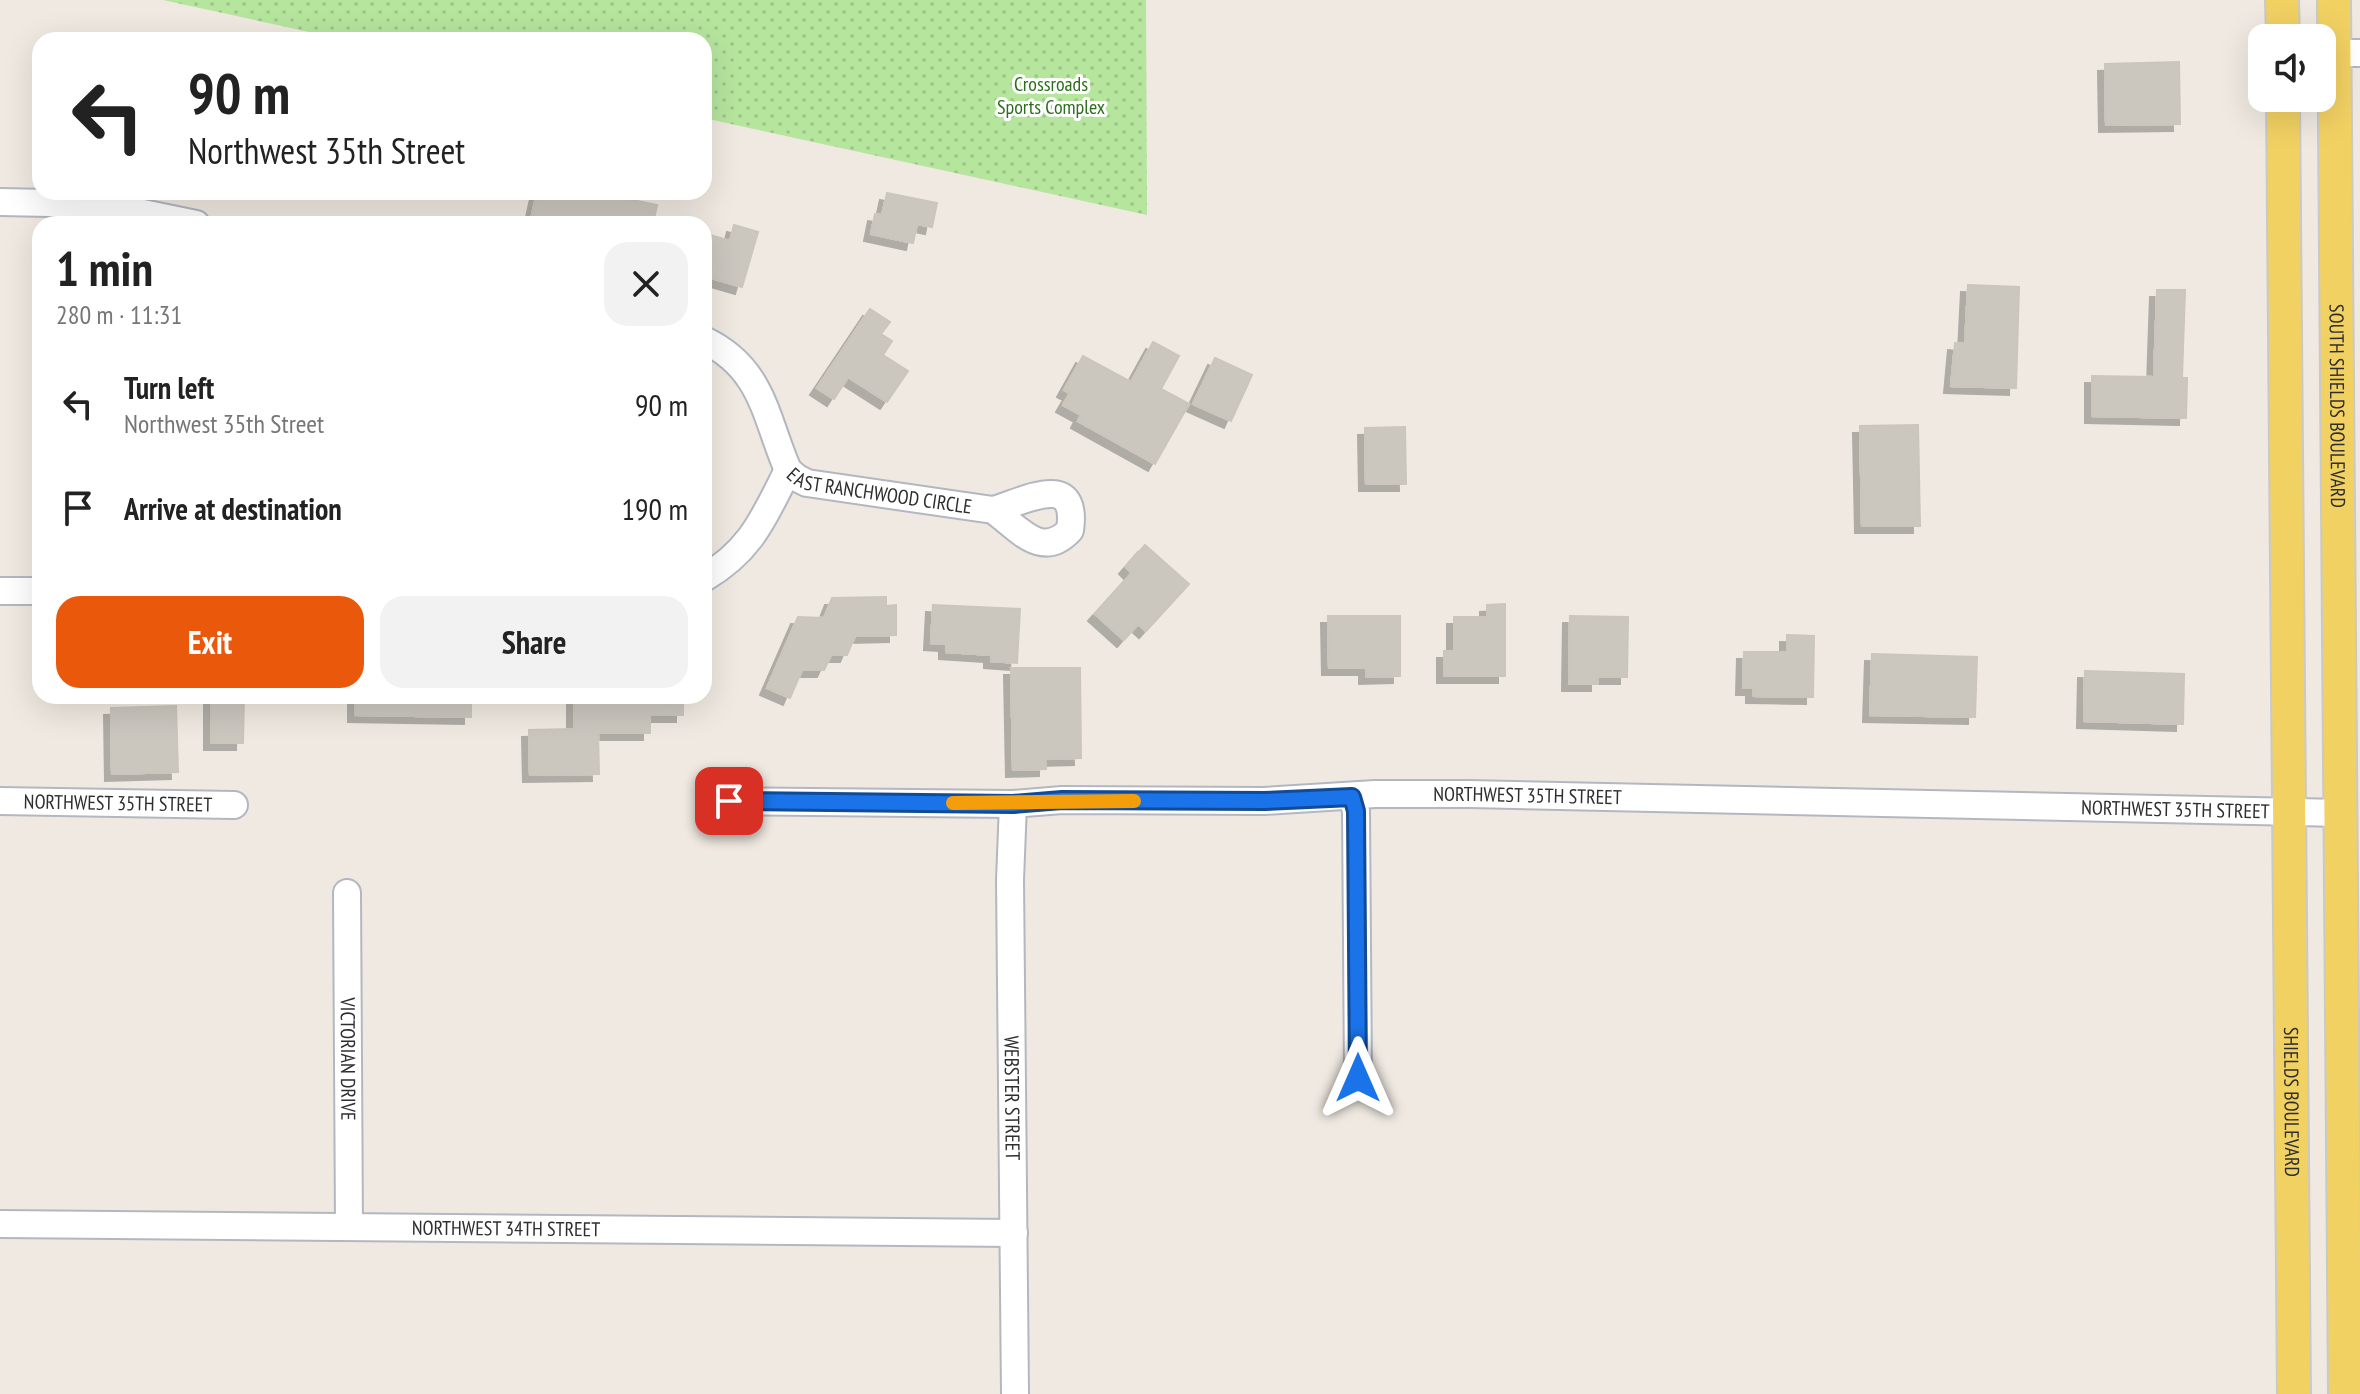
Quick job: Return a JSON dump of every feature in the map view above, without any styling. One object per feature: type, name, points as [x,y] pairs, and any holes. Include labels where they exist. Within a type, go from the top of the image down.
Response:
[{"type":"main road","points":[[2282,0],[2283,24]]},
{"type":"main road","name":"SOUTH SHIELDS BOULEVARD","points":[[2334,0],[2339,53],[2349,492],[2340,813]]},
{"type":"main road","points":[[2283,112],[2289,811]]},
{"type":"main road","name":"SHIELDS BOULEVARD","points":[[2289,811],[2294,1394]]},
{"type":"main road","points":[[2340,813],[2345,1394]]},
{"type":"street","points":[[0,202],[99,204],[157,216]]},
{"type":"street","name":"EAST RANCHWOOD CIRCLE","points":[[712,345],[727,354],[754,382],[765,403],[788,470],[797,478],[807,483],[993,510]]},
{"type":"street","points":[[712,573],[726,565],[758,531],[788,470]]},
{"type":"street","points":[[0,591],[32,591]]},
{"type":"street","name":"NORTHWEST 35TH STREET","points":[[714,801],[1013,804],[1062,800],[1264,801],[1375,794],[2340,813]]},
{"type":"street","points":[[1352,797],[1356,811],[1358,1078]]},
{"type":"street","name":"NORTHWEST 35TH STREET","points":[[0,801],[234,805]]},
{"type":"street","name":"WEBSTER STREET","points":[[1013,804],[1010,880],[1015,1394]]},
{"type":"street","name":"VICTORIAN DRIVE","points":[[347,893],[349,1227]]},
{"type":"street","name":"NORTHWEST 34TH STREET","points":[[0,1224],[1014,1233]]},
{"type":"green space","name":"Crossroads Sports Complex","points":[[163,0],[1146,0],[1147,215],[712,120],[712,32],[309,32]]},
{"type":"building","points":[[2179,62],[2180,124],[2106,125],[2105,64]]},
{"type":"building","points":[[887,193],[937,203],[932,227],[917,224],[913,243],[871,234],[875,214],[882,215]]},
{"type":"building","points":[[535,200],[633,200],[657,205],[655,216],[532,216]]},
{"type":"building","points":[[734,225],[758,232],[742,287],[712,278],[712,235],[730,241]]},
{"type":"building","points":[[1968,285],[2019,287],[2016,388],[1951,386],[1955,343],[1965,344]]},
{"type":"building","points":[[2157,290],[2185,290],[2182,378],[2187,378],[2186,418],[2092,416],[2092,376],[2154,377]]},
{"type":"building","points":[[870,309],[890,322],[881,334],[892,341],[883,355],[908,371],[887,402],[848,377],[834,399],[817,388]]},
{"type":"building","points":[[1153,342],[1179,356],[1161,389],[1189,404],[1155,464],[1078,421],[1081,415],[1063,405],[1070,393],[1064,390],[1083,356],[1131,382]]},
{"type":"building","points":[[1215,358],[1252,375],[1231,421],[1193,404]]},
{"type":"building","points":[[1918,425],[1920,526],[1862,526],[1860,426]]},
{"type":"building","points":[[1405,427],[1406,484],[1366,484],[1365,428]]},
{"type":"building","points":[[1145,545],[1189,584],[1146,631],[1138,624],[1124,640],[1095,614],[1132,573],[1126,567]]},
{"type":"building","points":[[886,597],[886,606],[896,605],[896,635],[855,636],[847,655],[831,655],[824,670],[802,670],[790,698],[767,688],[798,617],[824,618],[832,598]]},
{"type":"building","points":[[1505,604],[1505,676],[1444,676],[1444,651],[1454,651],[1454,617],[1487,617],[1487,605]]},
{"type":"building","points":[[933,605],[1020,609],[1017,663],[991,661],[991,655],[946,652],[946,644],[931,643]]},
{"type":"building","points":[[1328,616],[1400,616],[1400,676],[1366,677],[1366,668],[1329,668]]},
{"type":"building","points":[[1570,616],[1628,617],[1627,677],[1598,677],[1598,684],[1569,684]]},
{"type":"building","points":[[1787,635],[1814,636],[1813,697],[1753,696],[1753,688],[1743,688],[1744,652],[1787,652]]},
{"type":"building","points":[[1872,654],[1977,657],[1975,717],[1870,715]]},
{"type":"building","points":[[1011,668],[1080,668],[1081,758],[1046,759],[1046,769],[1013,770]]},
{"type":"building","points":[[2085,671],[2184,674],[2183,724],[2084,721]]},
{"type":"building","points":[[211,704],[244,704],[243,743],[211,743]]},
{"type":"building","points":[[355,704],[471,704],[471,717],[355,715]]},
{"type":"building","points":[[574,704],[683,704],[683,715],[650,715],[650,733],[598,733],[599,774],[530,775],[529,730],[574,729]]},
{"type":"building","points":[[176,706],[178,772],[112,774],[111,708]]},
{"type":"slow traffic","points":[[953,803],[1134,801]]},
{"type":"route","points":[[729,801],[1013,804],[1062,800],[1264,801],[1352,797],[1356,811],[1358,1078]]}]
